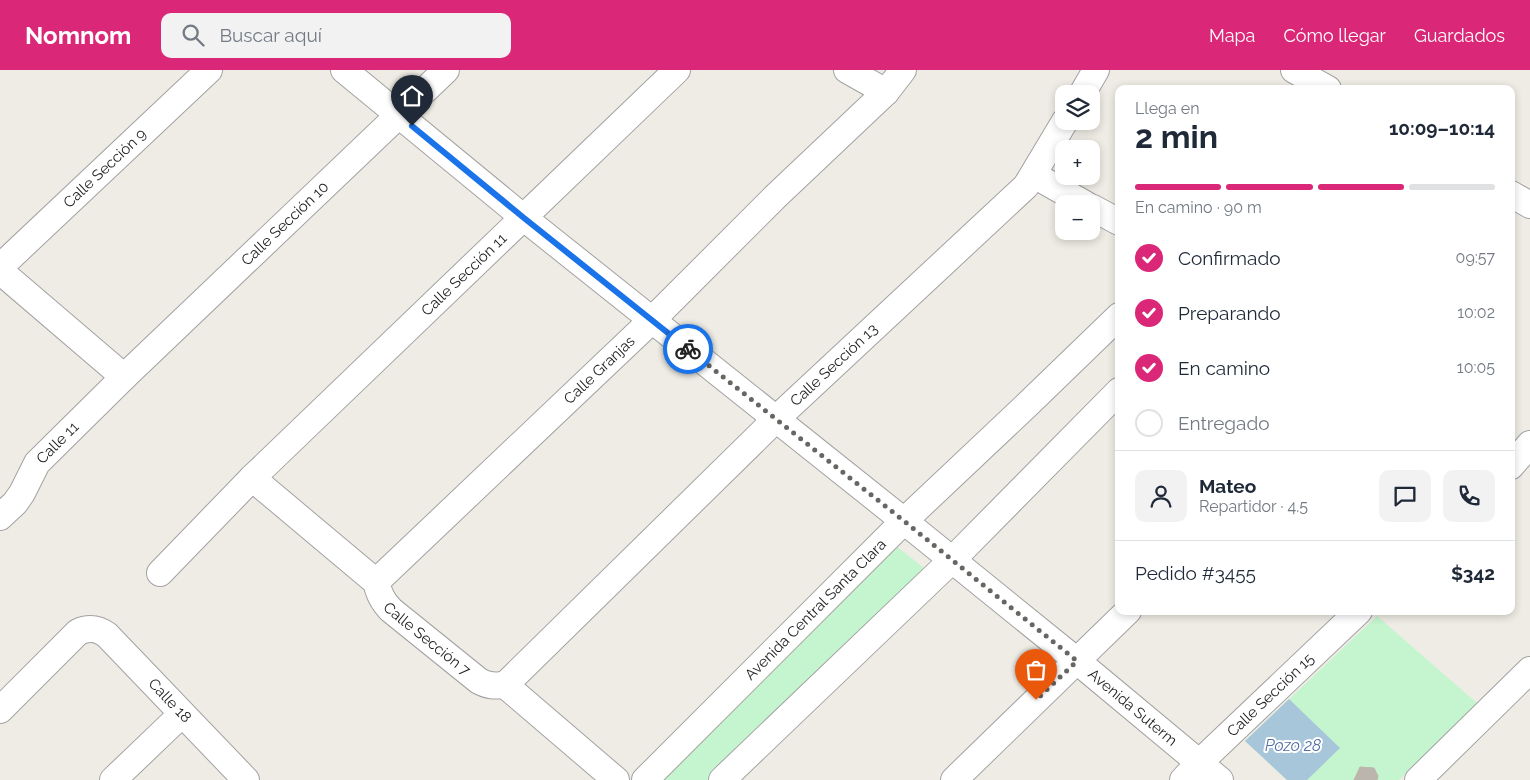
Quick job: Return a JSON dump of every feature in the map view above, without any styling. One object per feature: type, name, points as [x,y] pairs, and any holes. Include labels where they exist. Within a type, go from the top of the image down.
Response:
[{"type":"street","name":"Calle Sección 9","points":[[0,267],[209,70]]},
{"type":"street","name":"Avenida Suterm","points":[[344,70],[524,218],[1077,661],[1191,771],[1220,780]]},
{"type":"street","name":"Calle Sección 10","points":[[124,377],[446,70]]},
{"type":"street","name":"Calle Sección 11","points":[[160,573],[252,478],[677,70]]},
{"type":"street","points":[[847,70],[886,92]]},
{"type":"street","name":"Calle Granjas","points":[[376,582],[652,320],[776,196],[886,92],[903,70]]},
{"type":"street","points":[[1087,85],[1096,70]]},
{"type":"street","points":[[1294,70],[1321,85]]},
{"type":"street","name":"Calle Sección 13","points":[[505,685],[776,418],[1026,186],[1060,130]]},
{"type":"street","points":[[1034,175],[1069,195]]},
{"type":"street","points":[[1515,196],[1530,205]]},
{"type":"street","points":[[1100,212],[1115,220]]},
{"type":"street","points":[[0,271],[124,377]]},
{"type":"street","name":"Avenida Central Santa Clara","points":[[645,780],[904,521],[1030,403],[1115,320]]},
{"type":"street","name":"Calle 11","points":[[0,517],[22,493],[37,463],[124,377]]},
{"type":"street","points":[[722,780],[952,560],[1115,395]]},
{"type":"street","name":"Calle Sección 7","points":[[252,478],[376,582],[380,594],[390,610],[479,681],[486,685],[505,685]]},
{"type":"street","points":[[954,780],[1124,615]]},
{"type":"street","name":"Calle Sección 15","points":[[1191,771],[1355,615]]},
{"type":"street","name":"Calle 18","points":[[0,710],[78,632],[92,628],[107,635],[246,780]]},
{"type":"street","points":[[1418,780],[1530,670]]},
{"type":"street","points":[[505,685],[616,780]]},
{"type":"street","points":[[113,780],[182,714]]},
{"type":"green space","points":[[895,545],[924,568],[707,780],[658,780]]},
{"type":"green space","points":[[1377,616],[1478,704],[1399,780],[1287,780],[1245,741]]},
{"type":"water","name":"Pozo 28","points":[[1289,699],[1340,748],[1307,780],[1287,780],[1245,741]]},
{"type":"building","points":[[1360,767],[1374,768],[1378,776],[1377,780],[1354,780]]},
{"type":"way so far","points":[[688,349],[1077,661],[1036,700]]},
{"type":"route","points":[[412,126],[688,349]]}]
